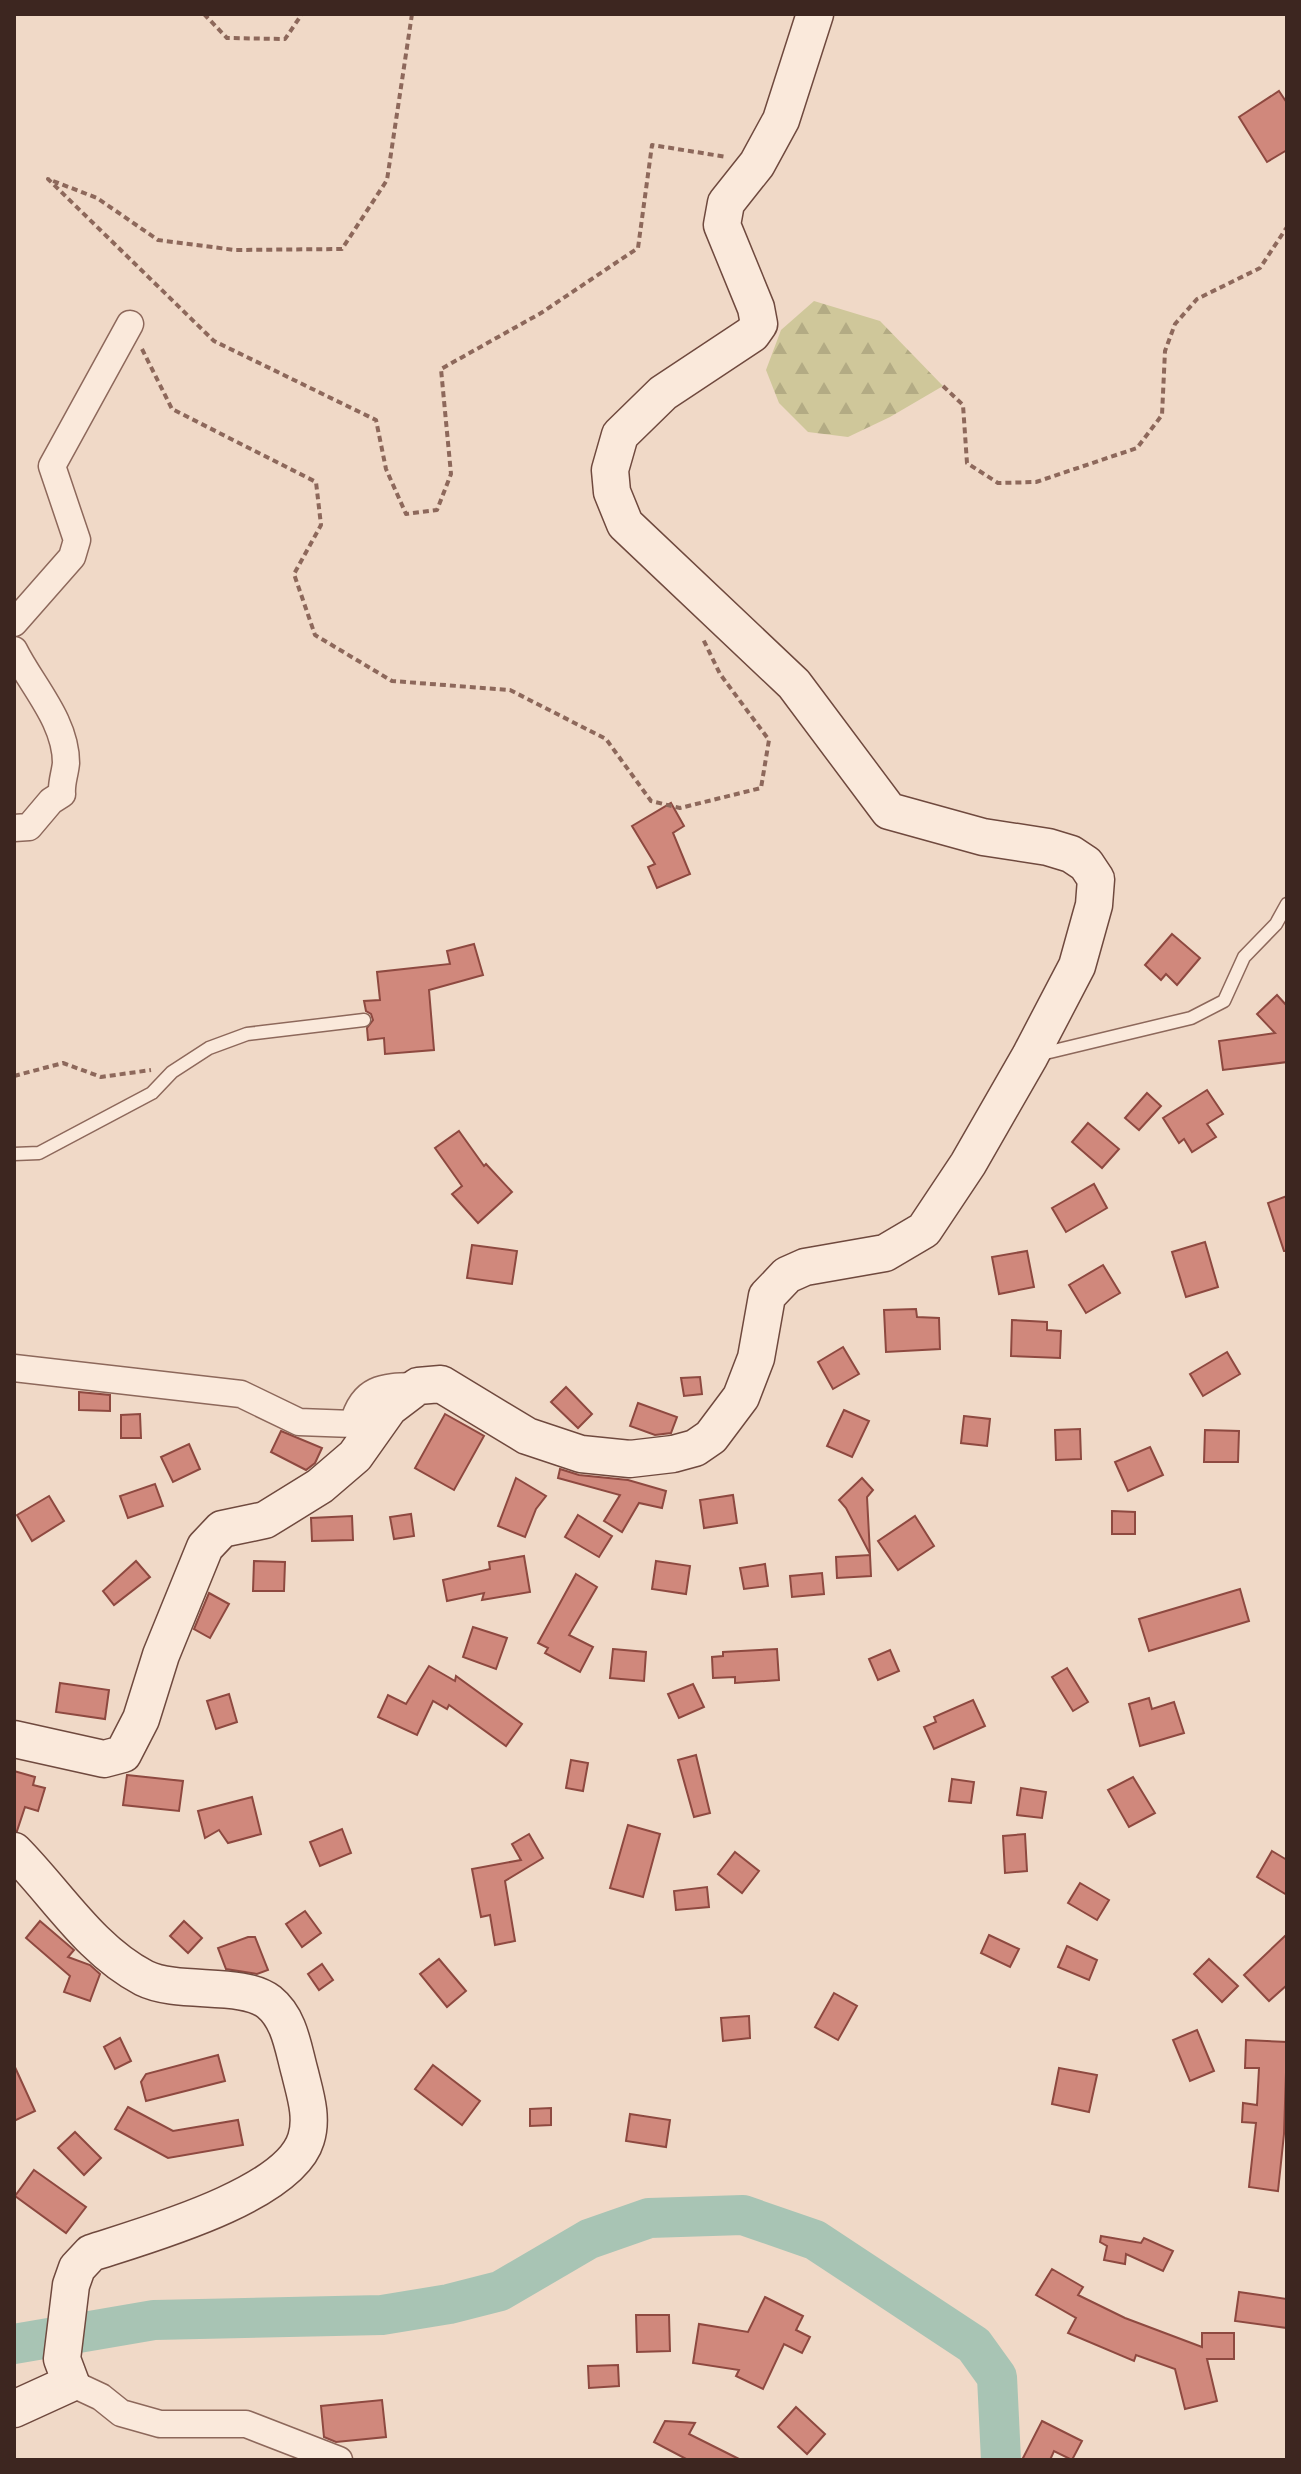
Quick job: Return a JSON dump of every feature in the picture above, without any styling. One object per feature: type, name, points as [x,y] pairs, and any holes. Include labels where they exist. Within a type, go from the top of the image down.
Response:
[{"type":"street","points":[[14,1368],[241,1394],[299,1422],[353,1424],[357,1406],[380,1388],[441,1384],[527,1436],[581,1454],[630,1459],[673,1454],[695,1448],[711,1437],[741,1397],[756,1358],[767,1296],[787,1275],[805,1267],[885,1253],[924,1230],[968,1164],[1077,966],[1094,905],[1096,879],[1086,864],[1071,854],[1048,847],[983,837],[889,811],[794,684],[625,524],[612,492],[610,470],[620,435],[663,393],[752,334],[759,324],[756,308],[722,225],[726,203],[757,164],[781,120],[815,14]]},
{"type":"street","points":[[14,623],[72,557],[77,540],[52,466],[130,324]]},
{"type":"street","points":[[14,650],[61,735],[66,765],[61,781],[62,794],[51,801],[29,827],[14,828]]},
{"type":"street","points":[[14,1739],[104,1759],[123,1754],[141,1719],[166,1642],[205,1547],[222,1529],[265,1520],[320,1486],[355,1456],[389,1408],[418,1386]]},
{"type":"street","points":[[14,1851],[82,1928],[146,1979],[203,1990],[243,1992],[265,1999],[279,2011],[288,2029],[308,2103],[306,2141],[293,2161],[277,2177],[180,2224],[91,2253],[77,2268],[71,2285],[66,2371]]},
{"type":"street","points":[[14,2409],[66,2371]]},
{"type":"street","points":[[66,2371],[121,2413],[160,2424],[246,2424],[339,2460]]},
{"type":"lane","points":[[1030,1056],[1191,1018],[1224,1001],[1244,957],[1276,924],[1287,904]]},
{"type":"lane","points":[[14,1154],[39,1153],[152,1093],[172,1072],[209,1048],[247,1034],[364,1020]]},
{"type":"path","points":[[204,14],[227,38],[285,39],[302,14]]},
{"type":"path","points":[[412,14],[387,180],[342,249],[235,250],[158,240],[97,198],[48,179],[214,341],[376,420],[386,469],[406,514],[437,510],[451,474],[441,369],[541,313],[638,248],[652,145],[701,151],[757,164]]},
{"type":"path","points":[[943,386],[963,405],[967,463],[998,483],[1036,482],[1137,448],[1162,415],[1165,351],[1175,324],[1197,299],[1260,268],[1287,227]]},
{"type":"path","points":[[130,324],[172,409],[316,482],[321,525],[294,574],[315,635],[392,681],[510,690],[606,739],[651,801],[680,808],[761,788],[769,740],[720,674],[701,634]]},
{"type":"path","points":[[14,1076],[63,1063],[101,1077],[172,1067],[172,1072]]},
{"type":"green space","points":[[814,301],[880,321],[943,386],[848,437],[808,432],[779,403],[766,370],[781,330]]},
{"type":"building","points":[[1279,91],[1287,103],[1287,150],[1267,162],[1239,117]]},
{"type":"building","points":[[671,803],[684,826],[673,833],[690,874],[657,888],[648,867],[655,864],[632,826]]},
{"type":"building","points":[[1172,934],[1200,958],[1177,985],[1166,974],[1161,980],[1145,965]]},
{"type":"building","points":[[474,944],[483,975],[429,990],[434,1050],[385,1054],[384,1038],[368,1040],[367,1028],[373,1020],[366,1011],[364,1001],[380,1000],[377,972],[450,964],[447,951]]},
{"type":"building","points":[[1277,995],[1287,1006],[1287,1062],[1223,1070],[1219,1041],[1275,1033],[1257,1014]]},
{"type":"building","points":[[1207,1090],[1223,1114],[1207,1124],[1216,1137],[1192,1152],[1184,1139],[1179,1143],[1163,1118]]},
{"type":"building","points":[[1147,1093],[1161,1106],[1139,1130],[1125,1118]]},
{"type":"building","points":[[1088,1123],[1119,1149],[1102,1168],[1072,1142]]},
{"type":"building","points":[[459,1131],[484,1166],[486,1164],[512,1192],[478,1223],[452,1194],[462,1186],[435,1148]]},
{"type":"building","points":[[1094,1184],[1107,1208],[1066,1232],[1052,1208]]},
{"type":"building","points":[[1287,1196],[1287,1251],[1284,1251],[1268,1203]]},
{"type":"building","points":[[1205,1242],[1218,1287],[1186,1297],[1172,1252]]},
{"type":"building","points":[[472,1245],[517,1251],[512,1284],[467,1278]]},
{"type":"building","points":[[1027,1251],[1034,1287],[999,1294],[992,1257]]},
{"type":"building","points":[[1103,1265],[1120,1293],[1086,1313],[1069,1285]]},
{"type":"building","points":[[916,1309],[917,1317],[939,1318],[940,1349],[886,1352],[884,1310]]},
{"type":"building","points":[[1012,1320],[1047,1322],[1047,1330],[1061,1331],[1060,1358],[1011,1356]]},
{"type":"building","points":[[843,1347],[859,1374],[833,1389],[818,1362]]},
{"type":"building","points":[[1227,1352],[1240,1374],[1203,1396],[1190,1374]]},
{"type":"building","points":[[700,1377],[702,1394],[684,1396],[681,1378]]},
{"type":"building","points":[[566,1387],[592,1414],[578,1428],[551,1402]]},
{"type":"building","points":[[79,1392],[110,1395],[110,1411],[79,1410]]},
{"type":"building","points":[[638,1403],[677,1417],[671,1433],[655,1435],[630,1426]]},
{"type":"building","points":[[844,1410],[869,1421],[852,1457],[827,1446]]},
{"type":"building","points":[[140,1414],[141,1438],[121,1438],[121,1415]]},
{"type":"building","points":[[445,1414],[484,1436],[454,1490],[415,1468]]},
{"type":"building","points":[[964,1416],[990,1419],[987,1446],[961,1443]]},
{"type":"building","points":[[1080,1429],[1081,1459],[1056,1460],[1055,1430]]},
{"type":"building","points":[[1205,1430],[1239,1431],[1238,1462],[1204,1462]]},
{"type":"building","points":[[281,1431],[322,1448],[315,1463],[306,1470],[271,1452]]},
{"type":"building","points":[[189,1444],[200,1469],[173,1482],[161,1457]]},
{"type":"building","points":[[1150,1447],[1163,1475],[1128,1491],[1115,1462]]},
{"type":"building","points":[[560,1469],[579,1475],[628,1480],[666,1491],[662,1508],[639,1503],[622,1532],[604,1521],[620,1495],[558,1478]]},
{"type":"building","points":[[516,1478],[546,1496],[536,1509],[525,1537],[498,1526]]},
{"type":"building","points":[[862,1478],[873,1490],[867,1497],[870,1554],[839,1500]]},
{"type":"building","points":[[155,1484],[163,1506],[128,1518],[120,1496]]},
{"type":"building","points":[[733,1495],[737,1523],[704,1528],[700,1500]]},
{"type":"building","points":[[49,1496],[64,1521],[32,1541],[17,1515]]},
{"type":"building","points":[[1112,1511],[1135,1512],[1135,1534],[1112,1534]]},
{"type":"building","points":[[411,1514],[414,1536],[394,1539],[390,1517]]},
{"type":"building","points":[[578,1515],[612,1536],[599,1557],[565,1537]]},
{"type":"building","points":[[352,1516],[353,1540],[312,1541],[311,1518]]},
{"type":"building","points":[[915,1516],[934,1546],[898,1570],[878,1541]]},
{"type":"building","points":[[870,1555],[871,1576],[837,1578],[836,1557]]},
{"type":"building","points":[[524,1556],[530,1592],[482,1600],[484,1593],[447,1601],[443,1580],[490,1569],[489,1562]]},
{"type":"building","points":[[136,1561],[150,1577],[114,1605],[103,1591]]},
{"type":"building","points":[[254,1561],[285,1562],[284,1591],[253,1591]]},
{"type":"building","points":[[656,1561],[690,1566],[686,1594],[652,1589]]},
{"type":"building","points":[[765,1564],[768,1586],[744,1589],[740,1568]]},
{"type":"building","points":[[822,1573],[824,1594],[792,1597],[790,1576]]},
{"type":"building","points":[[576,1574],[597,1587],[569,1635],[593,1647],[580,1672],[545,1653],[548,1648],[538,1643]]},
{"type":"building","points":[[1240,1589],[1249,1621],[1149,1651],[1139,1619]]},
{"type":"building","points":[[209,1593],[229,1604],[210,1638],[194,1629]]},
{"type":"building","points":[[473,1627],[507,1638],[496,1669],[463,1657]]},
{"type":"building","points":[[613,1649],[646,1652],[644,1681],[610,1678]]},
{"type":"building","points":[[777,1649],[779,1680],[735,1683],[735,1677],[713,1678],[712,1657],[723,1656],[723,1652]]},
{"type":"building","points":[[890,1650],[899,1671],[878,1680],[869,1659]]},
{"type":"building","points":[[429,1666],[455,1681],[456,1676],[522,1724],[506,1746],[449,1705],[447,1709],[433,1701],[417,1735],[378,1717],[388,1695],[406,1704]]},
{"type":"building","points":[[1067,1668],[1088,1702],[1073,1711],[1052,1677]]},
{"type":"building","points":[[60,1683],[109,1690],[105,1719],[56,1712]]},
{"type":"building","points":[[693,1684],[704,1707],[679,1718],[668,1694]]},
{"type":"building","points":[[229,1694],[237,1722],[216,1729],[207,1701]]},
{"type":"building","points":[[1149,1698],[1152,1709],[1174,1702],[1184,1733],[1140,1746],[1129,1704]]},
{"type":"building","points":[[973,1700],[985,1726],[934,1749],[924,1727],[936,1722],[934,1717]]},
{"type":"building","points":[[696,1755],[710,1813],[694,1817],[678,1760]]},
{"type":"building","points":[[571,1760],[588,1763],[583,1791],[566,1788]]},
{"type":"building","points":[[14,1771],[35,1777],[33,1785],[45,1788],[38,1811],[25,1807],[17,1831],[14,1831]]},
{"type":"building","points":[[127,1775],[183,1781],[179,1811],[123,1805]]},
{"type":"building","points":[[1133,1777],[1155,1813],[1129,1827],[1108,1790]]},
{"type":"building","points":[[952,1779],[974,1782],[971,1803],[949,1801]]},
{"type":"building","points":[[1021,1788],[1046,1792],[1042,1818],[1017,1815]]},
{"type":"building","points":[[252,1797],[261,1834],[228,1843],[219,1830],[205,1838],[198,1811]]},
{"type":"building","points":[[628,1825],[660,1834],[643,1897],[610,1888]]},
{"type":"building","points":[[342,1829],[351,1853],[320,1866],[310,1842]]},
{"type":"building","points":[[529,1834],[543,1858],[505,1881],[515,1941],[495,1945],[490,1915],[481,1917],[472,1869],[521,1860],[512,1844]]},
{"type":"building","points":[[1025,1834],[1027,1871],[1005,1873],[1003,1836]]},
{"type":"building","points":[[1272,1851],[1287,1860],[1287,1895],[1257,1877]]},
{"type":"building","points":[[735,1852],[759,1871],[742,1893],[718,1874]]},
{"type":"building","points":[[1080,1883],[1109,1900],[1097,1920],[1068,1903]]},
{"type":"building","points":[[707,1887],[709,1907],[676,1910],[674,1891]]},
{"type":"building","points":[[305,1911],[321,1933],[302,1947],[286,1924]]},
{"type":"building","points":[[40,1921],[74,1950],[68,1957],[90,1965],[100,1974],[90,2001],[64,1992],[70,1976],[26,1938]]},
{"type":"building","points":[[184,1921],[202,1938],[188,1953],[170,1936]]},
{"type":"building","points":[[1287,1934],[1287,1985],[1269,2001],[1244,1975]]},
{"type":"building","points":[[989,1935],[1019,1949],[1010,1967],[981,1953]]},
{"type":"building","points":[[255,1937],[268,1970],[257,1974],[226,1969],[218,1948]]},
{"type":"building","points":[[1067,1946],[1097,1960],[1089,1980],[1058,1967]]},
{"type":"building","points":[[439,1959],[466,1991],[447,2007],[420,1974]]},
{"type":"building","points":[[1209,1959],[1238,1986],[1222,2002],[1194,1974]]},
{"type":"building","points":[[322,1964],[333,1980],[319,1990],[308,1974]]},
{"type":"building","points":[[834,1993],[857,2006],[838,2040],[815,2027]]},
{"type":"building","points":[[749,2016],[750,2038],[723,2041],[721,2018]]},
{"type":"building","points":[[1197,2030],[1214,2071],[1190,2081],[1173,2040]]},
{"type":"building","points":[[120,2038],[131,2061],[115,2069],[104,2047]]},
{"type":"building","points":[[1246,2040],[1287,2042],[1284,2134],[1278,2191],[1249,2187],[1256,2123],[1242,2122],[1243,2103],[1257,2105],[1259,2068],[1245,2068]]},
{"type":"building","points":[[218,2055],[225,2081],[146,2101],[141,2082],[146,2074]]},
{"type":"building","points":[[14,2065],[35,2111],[14,2121]]},
{"type":"building","points":[[433,2065],[480,2101],[462,2125],[415,2089]]},
{"type":"building","points":[[1059,2068],[1097,2075],[1089,2112],[1052,2104]]},
{"type":"building","points":[[128,2107],[173,2131],[238,2120],[243,2145],[168,2158],[115,2129]]},
{"type":"building","points":[[551,2108],[551,2125],[530,2126],[530,2109]]},
{"type":"building","points":[[630,2114],[670,2120],[666,2147],[626,2141]]},
{"type":"building","points":[[75,2132],[101,2158],[84,2175],[58,2148]]},
{"type":"building","points":[[34,2170],[86,2207],[66,2233],[15,2196]]},
{"type":"building","points":[[1101,2236],[1141,2243],[1144,2238],[1173,2251],[1163,2271],[1126,2254],[1125,2264],[1104,2260],[1107,2246],[1100,2242]]},
{"type":"building","points":[[1052,2269],[1083,2287],[1078,2295],[1125,2318],[1202,2347],[1202,2333],[1234,2333],[1234,2359],[1207,2359],[1217,2401],[1185,2409],[1175,2369],[1136,2355],[1134,2361],[1068,2333],[1076,2318],[1036,2295]]},
{"type":"building","points":[[1239,2292],[1287,2299],[1287,2328],[1235,2321]]},
{"type":"building","points":[[765,2297],[803,2316],[796,2330],[810,2337],[802,2353],[784,2344],[763,2389],[736,2376],[739,2370],[693,2363],[699,2324],[748,2332]]},
{"type":"building","points":[[636,2315],[669,2315],[670,2351],[637,2352]]},
{"type":"building","points":[[618,2365],[619,2386],[589,2388],[588,2366]]},
{"type":"building","points":[[382,2400],[386,2437],[336,2442],[324,2437],[321,2406]]},
{"type":"building","points":[[796,2407],[825,2434],[807,2454],[778,2427]]},
{"type":"building","points":[[665,2421],[695,2423],[689,2434],[741,2460],[688,2460],[654,2442]]},
{"type":"building","points":[[1042,2421],[1082,2441],[1072,2460],[1054,2451],[1050,2460],[1022,2460]]},
{"type":"waterway","points":[[14,2344],[154,2320],[382,2315],[449,2304],[500,2291],[589,2239],[649,2218],[743,2215],[815,2240],[974,2345],[997,2377],[1001,2460]]}]
